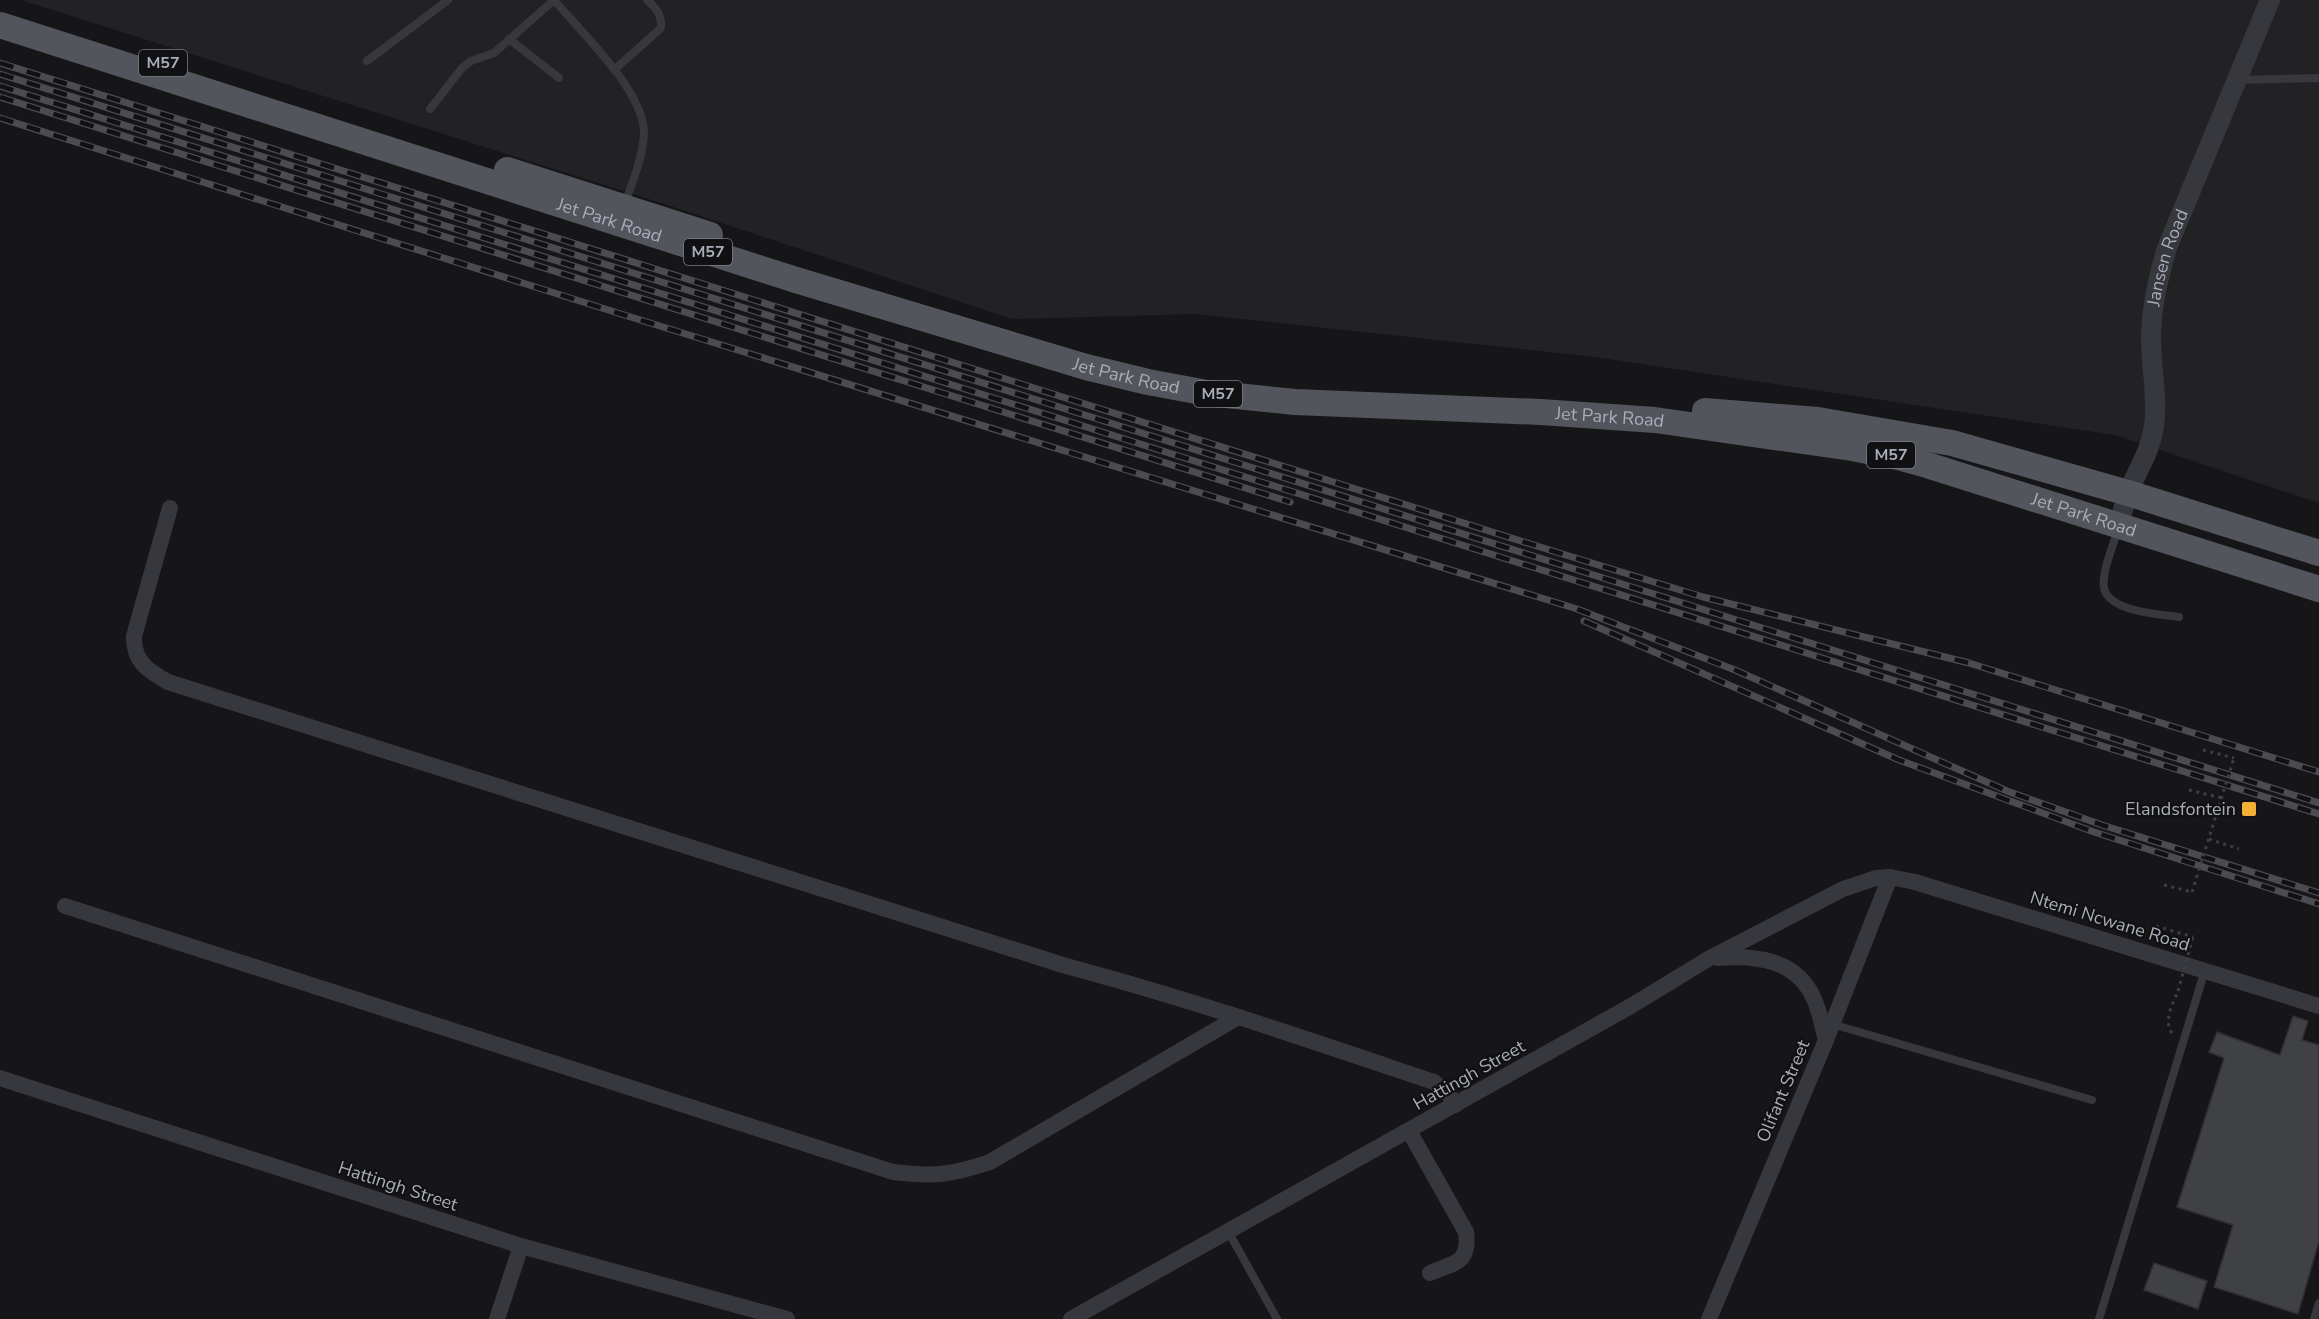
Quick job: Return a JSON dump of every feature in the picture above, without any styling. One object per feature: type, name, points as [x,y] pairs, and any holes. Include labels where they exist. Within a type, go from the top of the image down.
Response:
[{"type":"main road","name":"Jet Park Road","points":[[0,11],[1086,367],[1207,393],[1295,402],[1541,412],[1655,420],[1852,448],[1898,457],[2319,589]]},
{"type":"main road","name":"Jet Park Road","points":[[0,25],[1085,354],[1150,370],[1266,387],[1647,406],[1818,420],[1952,443],[2128,493],[2319,553]]},
{"type":"street","name":"Jansen Road","points":[[2119,525],[2128,493],[2148,453],[2154,422],[2151,338],[2156,288],[2167,248],[2270,0]]},
{"type":"street","points":[[170,508],[134,636],[133,648],[143,665],[168,682],[1066,966],[1238,1017],[1434,1082],[1448,1093],[1455,1105]]},
{"type":"street","name":"Hattingh Street","points":[[1071,1319],[1409,1131],[1630,1006],[1708,959],[1843,889],[1876,878],[1890,876]]},
{"type":"street","name":"Ntemi Ncwane Road","points":[[1890,876],[2319,1006]]},
{"type":"street","name":"Olifant Street","points":[[1709,1319],[1890,876]]},
{"type":"street","points":[[65,906],[893,1172],[926,1176],[959,1172],[990,1162],[1238,1017]]},
{"type":"street","points":[[1708,959],[1758,957],[1777,963],[1794,974],[1806,986],[1814,998],[1828,1032]]},
{"type":"street","name":"Hattingh Street","points":[[0,1078],[521,1246],[787,1319]]},
{"type":"street","points":[[1409,1131],[1466,1232],[1467,1252],[1462,1259],[1430,1274]]},
{"type":"street","points":[[497,1319],[521,1246]]},
{"type":"lane","points":[[367,61],[448,0]]},
{"type":"lane","points":[[430,110],[452,77],[462,68],[471,61],[494,53],[554,0],[614,70],[634,98],[641,117],[644,134],[622,215]]},
{"type":"lane","points":[[614,70],[661,28],[662,20],[657,8],[647,0]]},
{"type":"lane","points":[[509,39],[559,78]]},
{"type":"lane","points":[[2236,80],[2319,78]]},
{"type":"lane","points":[[2119,525],[2104,580],[2106,593],[2110,598],[2126,607],[2143,612],[2180,617]]},
{"type":"lane","points":[[2099,1319],[2205,970]]},
{"type":"lane","points":[[1828,1032],[2092,1100]]},
{"type":"lane","points":[[1227,1231],[1277,1319]]},
{"type":"lane","points":[[2314,1319],[2319,1303]]},
{"type":"path","points":[[2164,885],[2192,892],[2234,758],[2203,750]]},
{"type":"path","points":[[2189,790],[2222,798]]},
{"type":"path","points":[[2209,839],[2239,849]]},
{"type":"path","points":[[2156,926],[2193,937],[2168,1023],[2172,1032],[2184,1038]]},
{"type":"shaded area","points":[[21,0],[2319,0],[2319,503],[2115,435],[1595,357],[1196,314],[1012,319],[661,203]]},
{"type":"building","points":[[2293,1016],[2308,1021],[2302,1040],[2319,1045],[2319,1241],[2298,1314],[2214,1287],[2233,1225],[2177,1207],[2224,1058],[2209,1052],[2217,1032],[2280,1055]]},
{"type":"building","points":[[2154,1263],[2207,1281],[2198,1309],[2144,1290]]},
{"type":"railway","points":[[0,63],[1703,597],[1969,663],[2319,772]]},
{"type":"railway","points":[[0,74],[2319,803]]},
{"type":"railway","points":[[0,86],[2319,814]]},
{"type":"railway","points":[[0,97],[1290,502]]},
{"type":"railway","points":[[0,118],[621,314],[1577,609],[1735,670],[2007,791],[2102,825],[2319,893]]},
{"type":"railway","points":[[1584,621],[1899,760],[2094,832],[2319,904]]},
{"type":"place","name":"Elandsfontein","points":[[2249,809]]}]
